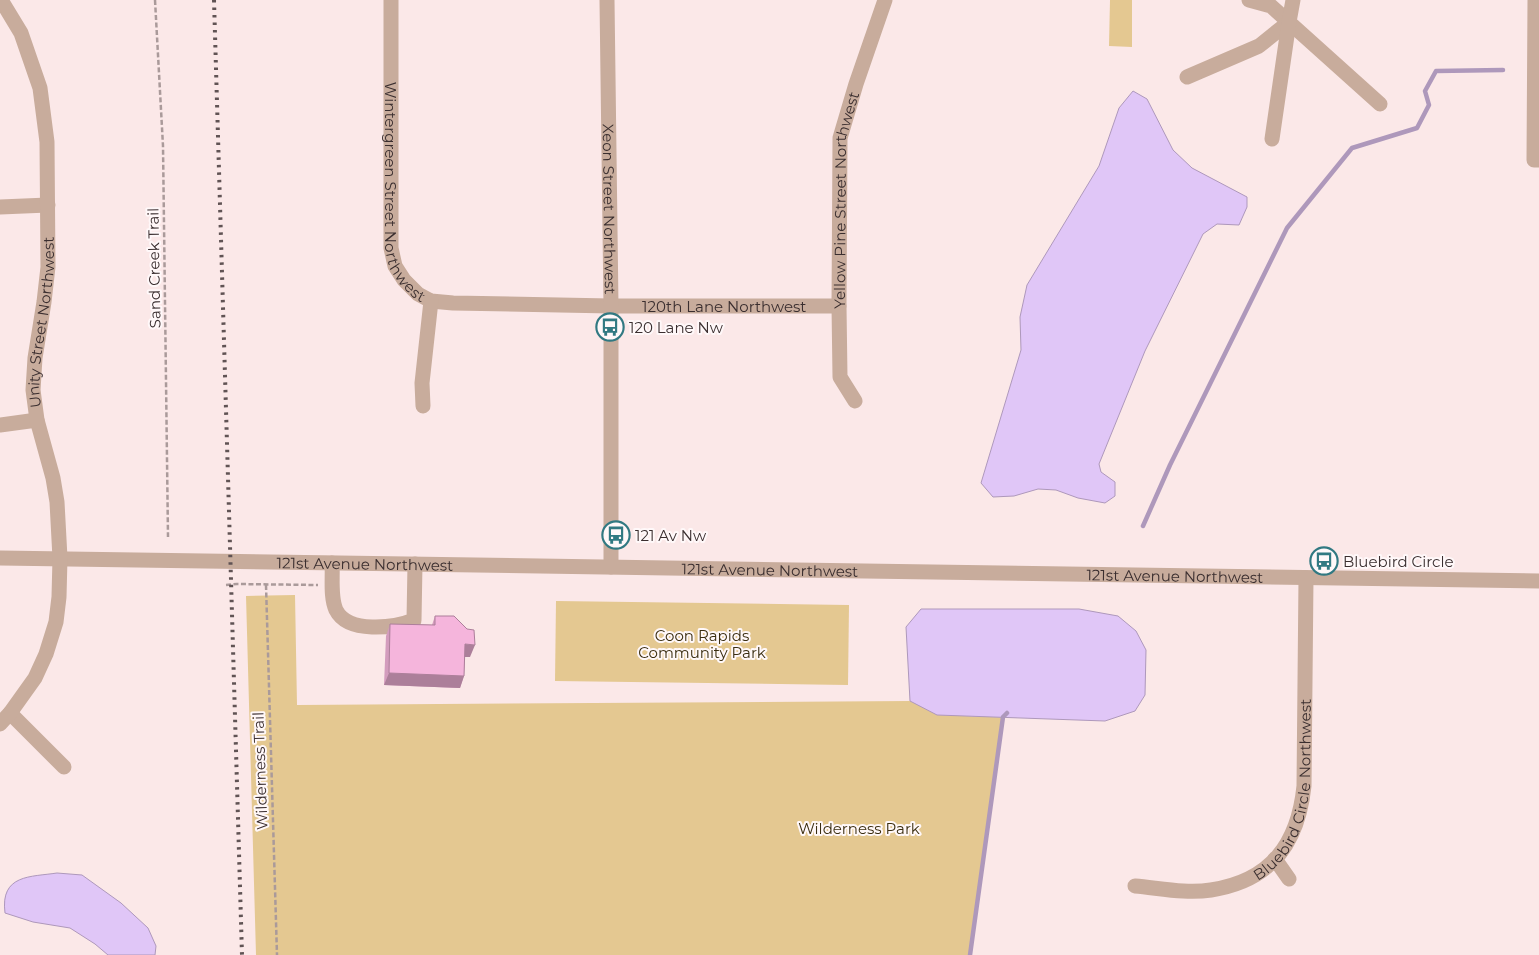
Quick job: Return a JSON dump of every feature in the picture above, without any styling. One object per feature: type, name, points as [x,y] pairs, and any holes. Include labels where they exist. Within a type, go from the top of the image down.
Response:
[{"type":"street","name":"Unity Street Northwest","points":[[1,0],[21,33],[40,88],[47,142],[48,266],[33,382],[37,420],[55,494],[60,558],[56,622],[46,654],[35,678],[5,719]]},
{"type":"street","name":"Wintergreen Street Northwest","points":[[391,0],[391,248],[395,266],[404,280],[418,294],[431,301],[422,383],[423,406]]},
{"type":"street","name":"Xeon Street Northwest","points":[[607,0],[611,306],[611,568]]},
{"type":"street","name":"Yellow Pine Street Northwest","points":[[854,401],[840,377],[840,138],[856,84],[885,0]]},
{"type":"street","points":[[1249,0],[1271,6],[1380,104]]},
{"type":"street","points":[[1272,140],[1293,0]]},
{"type":"street","points":[[1535,0],[1536,160]]},
{"type":"street","points":[[1186,77],[1259,46],[1289,22]]},
{"type":"street","points":[[0,207],[48,205]]},
{"type":"street","name":"120th Lane Northwest","points":[[431,301],[611,306],[839,306]]},
{"type":"street","points":[[0,425],[37,420]]},
{"type":"street","name":"121st Avenue Northwest","points":[[0,558],[230,563],[415,564],[1539,581]]},
{"type":"street","points":[[332,563],[335,609],[348,623],[357,626],[403,625],[414,620],[415,564]]},
{"type":"street","name":"Bluebird Circle Northwest","points":[[1135,886],[1180,890],[1210,890],[1234,884],[1256,875],[1275,859],[1290,840],[1302,804],[1305,755],[1306,578]]},
{"type":"street","points":[[5,719],[64,767]]},
{"type":"street","points":[[1275,859],[1289,879]]},
{"type":"path","name":"Sand Creek Trail","points":[[156,0],[163,155],[168,537]]},
{"type":"path","points":[[226,585],[323,586]]},
{"type":"path","name":"Wilderness Trail","points":[[266,585],[277,955]]},
{"type":"green space","points":[[1110,0],[1132,0],[1132,47],[1109,46]]},
{"type":"green space","name":"Wilderness Park","points":[[295,595],[297,705],[910,701],[1003,717],[970,955],[256,955],[246,596]]},
{"type":"green space","name":"Coon Rapids Community Park","points":[[556,601],[849,605],[848,685],[555,681]]},
{"type":"shaded area","points":[[1133,91],[1147,99],[1173,150],[1192,168],[1247,197],[1247,207],[1239,225],[1217,224],[1203,234],[1145,351],[1099,464],[1101,472],[1115,482],[1115,496],[1105,503],[1078,498],[1056,490],[1038,489],[1014,496],[993,497],[981,483],[1021,350],[1020,317],[1027,285],[1099,166],[1119,108]]},
{"type":"shaded area","points":[[921,609],[1079,609],[1118,616],[1136,631],[1146,650],[1145,695],[1135,711],[1105,721],[937,715],[910,701],[906,627]]},
{"type":"shaded area","points":[[57,873],[82,875],[121,903],[148,928],[156,946],[155,955],[108,955],[70,928],[33,922],[5,913],[7,891],[12,884],[28,877]]},
{"type":"building","points":[[435,616],[454,616],[467,629],[474,630],[475,645],[465,644],[464,676],[389,673],[390,624],[435,625]]},
{"type":"waterway","points":[[1143,526],[1170,465],[1287,228],[1352,148],[1417,128],[1429,105],[1425,91],[1436,71],[1503,70]]},
{"type":"waterway","points":[[970,955],[1003,717],[1007,713]]},
{"type":"railway","points":[[214,0],[242,955]]},
{"type":"place","name":"120 Lane Nw","points":[[610,327]]},
{"type":"place","name":"121 Av Nw","points":[[616,535]]},
{"type":"place","name":"Bluebird Circle","points":[[1324,561]]}]
